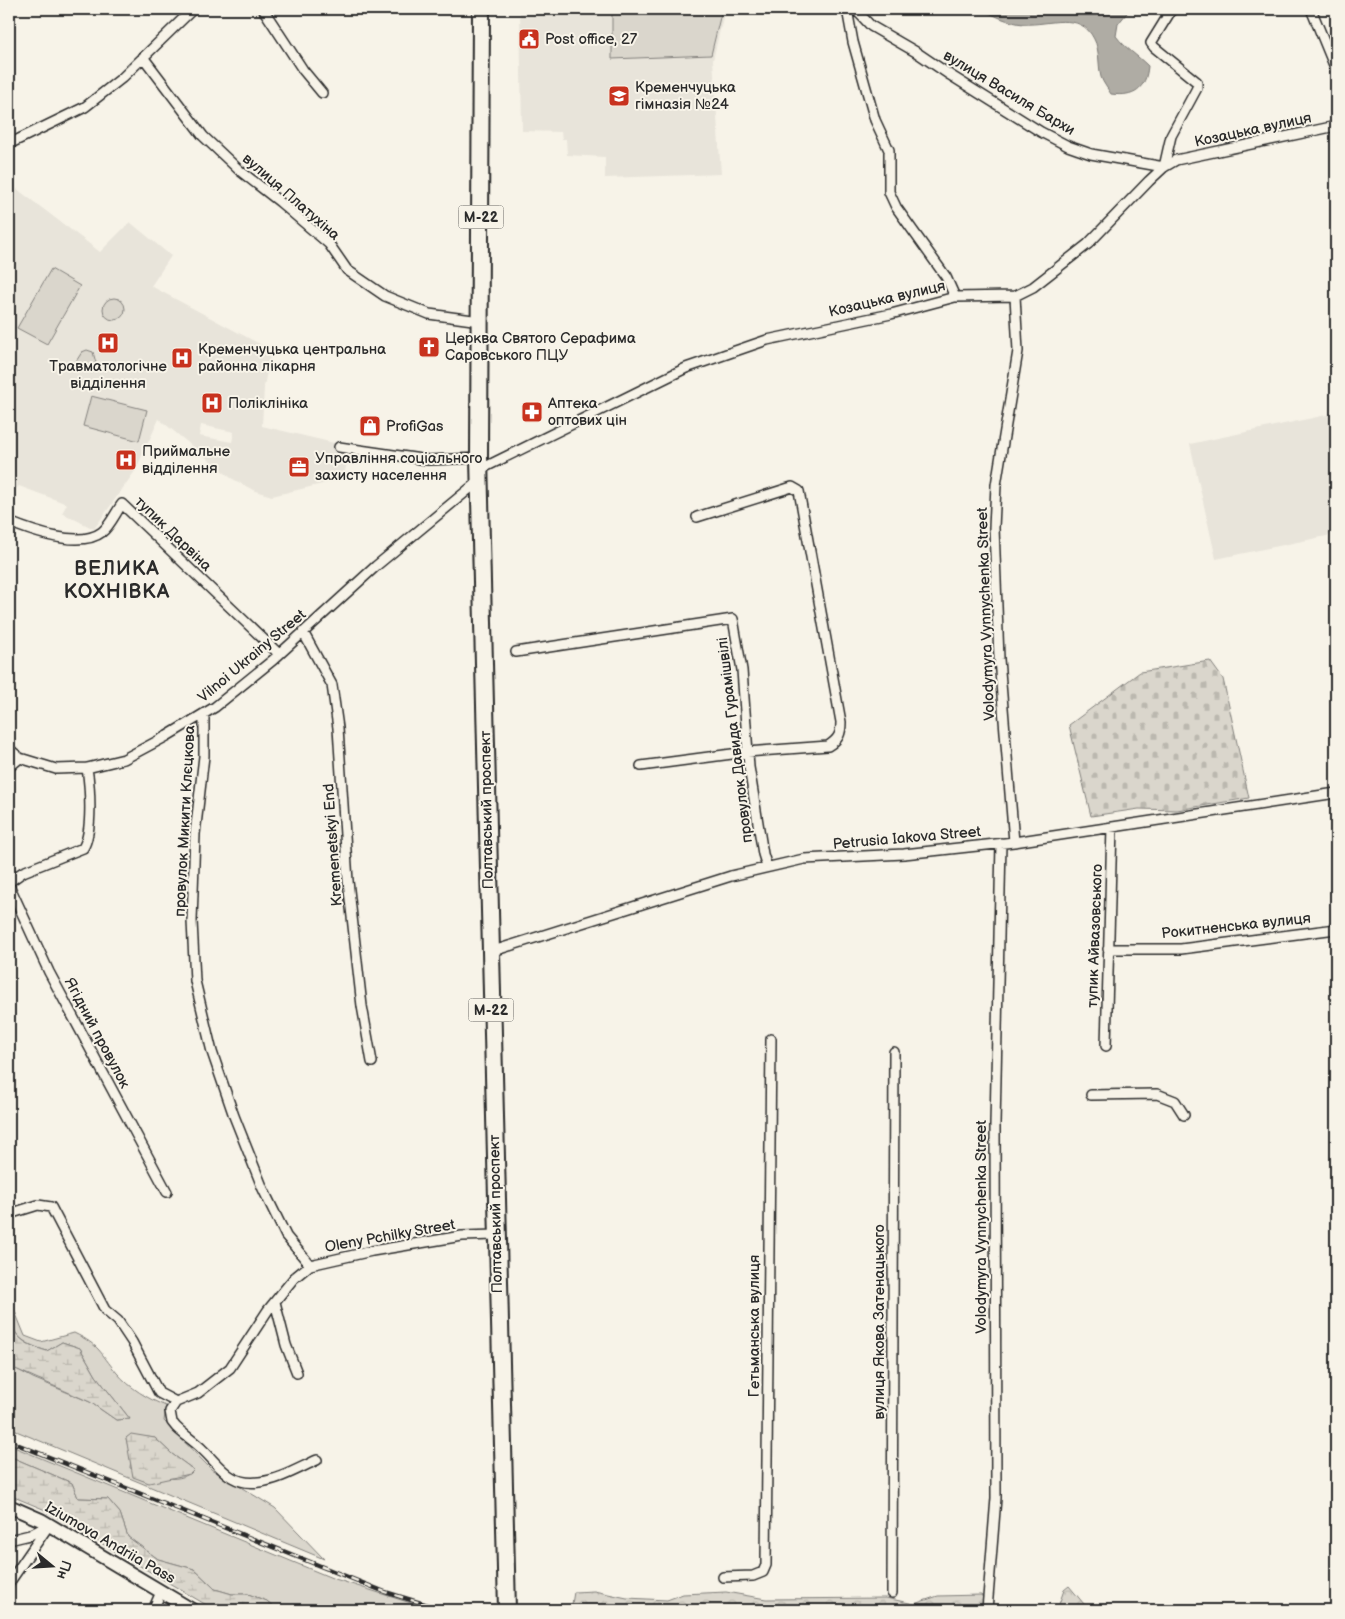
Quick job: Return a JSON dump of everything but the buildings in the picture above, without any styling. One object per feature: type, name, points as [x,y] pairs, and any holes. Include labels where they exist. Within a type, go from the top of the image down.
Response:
[{"type":"highway","name":"Полтавський проспект","points":[[481,9],[479,469],[496,1235],[507,1603]]},
{"type":"street","points":[[10,144],[85,108],[122,78],[193,9]]},
{"type":"street","points":[[263,9],[303,70],[322,93]]},
{"type":"street","points":[[847,9],[853,42],[875,120],[889,150],[889,192],[896,207],[946,277],[955,297]]},
{"type":"street","name":"вулиця Василя Бархи","points":[[854,9],[870,26],[916,52],[996,104],[1068,146],[1091,154],[1164,167]]},
{"type":"street","points":[[1164,167],[1171,136],[1197,88],[1197,82],[1154,47],[1151,42],[1172,9]]},
{"type":"street","points":[[1311,9],[1336,70]]},
{"type":"street","name":"вулиця Платухіна","points":[[143,57],[203,136],[239,170],[329,244],[347,270],[385,296],[429,314],[480,321]]},
{"type":"street","name":"Козацька вулиця","points":[[479,469],[650,384],[767,340],[891,314],[955,297],[1015,296],[1033,287],[1088,244],[1164,167],[1176,160],[1336,126]]},
{"type":"street","name":"Volodymyra Vynnychenka Street","points":[[1014,842],[999,659],[994,528],[996,485],[1018,351],[1015,296]]},
{"type":"street","points":[[339,448],[479,469]]},
{"type":"street","name":"Vilnoi Ukrainy Street","points":[[9,749],[20,758],[56,769],[88,768],[124,760],[204,714],[279,654],[479,469]]},
{"type":"street","points":[[641,766],[747,752],[828,746],[837,740],[841,733],[839,712],[799,491],[792,487],[697,518]]},
{"type":"street","name":"тупик Дарвіна","points":[[9,522],[63,539],[85,538],[102,533],[122,504],[279,654]]},
{"type":"street","name":"провулок Давида Гурамішвілі","points":[[516,652],[733,619],[742,670],[747,752],[763,854],[767,867]]},
{"type":"street","name":"Kremenetskyi End","points":[[303,632],[332,685],[338,728],[348,881],[362,1006],[372,1062]]},
{"type":"street","name":"провулок Микити Клєцкова","points":[[204,714],[204,756],[196,834],[192,921],[195,981],[212,1052],[237,1125],[263,1189],[286,1236],[310,1265]]},
{"type":"street","points":[[9,766],[20,758]]},
{"type":"street","points":[[9,884],[22,872],[83,848],[87,841],[89,826],[88,768]]},
{"type":"street","name":"Petrusia Iakova Street","points":[[490,952],[767,867],[804,859],[904,854],[1001,844],[1336,793]]},
{"type":"street","name":"тупик Айвазовського","points":[[1106,1046],[1112,828]]},
{"type":"street","name":"Volodymyra Vynnychenka Street","points":[[987,1610],[996,1498],[995,1125],[1001,844]]},
{"type":"street","name":"Ягідний провулок","points":[[9,884],[49,972],[167,1192]]},
{"type":"street","name":"Рокитненська вулиця","points":[[1108,949],[1181,949],[1336,929]]},
{"type":"street","name":"Гетьманська вулиця","points":[[723,1577],[754,1576],[763,1572],[766,1565],[771,1038]]},
{"type":"street","name":"вулиця Якова Затенацького","points":[[892,1593],[894,1052]]},
{"type":"street","points":[[1091,1095],[1157,1094],[1175,1101],[1184,1115]]},
{"type":"street","points":[[9,1214],[38,1205],[47,1204],[53,1209],[106,1310],[118,1320],[132,1342],[158,1393],[176,1402],[170,1411],[172,1422],[217,1467],[231,1477],[246,1482],[260,1482],[317,1460]]},
{"type":"street","name":"Oleny Pchilky Street","points":[[176,1402],[198,1393],[230,1368],[275,1302],[294,1278],[310,1265],[462,1236],[496,1235]]},
{"type":"street","points":[[275,1302],[286,1344],[297,1374]]},
{"type":"street","name":"Iziumova Andriia Pass","points":[[9,1506],[49,1525],[192,1610]]},
{"type":"street","points":[[9,1540],[30,1535],[49,1525]]},
{"type":"street","points":[[9,1582],[49,1525]]},
{"type":"street","points":[[153,1610],[161,1592]]},
{"type":"shaded area","name":"Кременчуцька гімназія №24","points":[[520,9],[725,9],[713,60],[721,174],[605,178],[605,157],[567,155],[566,139],[562,139],[561,132],[522,131]]},
{"type":"shaded area","points":[[980,9],[1130,9],[1118,24],[1116,36],[1148,66],[1145,80],[1132,93],[1111,94],[1101,77],[1094,39],[1088,30],[1081,25],[1063,21],[1024,24],[1012,22]]},
{"type":"shaded area","name":"Кременчуцька центральна районна лікарня","points":[[9,183],[100,252],[130,222],[171,256],[151,286],[271,350],[264,387],[262,426],[351,447],[343,479],[272,496],[255,491],[231,478],[159,419],[135,471],[94,529],[62,513],[67,504],[19,486],[9,496]],"holes":[[[201,425],[234,432],[232,442],[199,436]]]},
{"type":"shaded area","points":[[1336,413],[1336,534],[1216,559],[1190,444]]},
{"type":"green space","points":[[612,9],[722,9],[711,55],[612,59]]},
{"type":"green space","points":[[51,269],[80,286],[47,344],[17,328]]},
{"type":"green space","points":[[114,298],[122,301],[125,309],[122,317],[114,320],[106,317],[103,309],[106,301]]},
{"type":"green space","points":[[87,350],[93,352],[96,363],[92,373],[75,363],[82,352]]},
{"type":"green space","points":[[91,396],[147,410],[139,441],[83,426]]},
{"type":"green space","points":[[1210,661],[1223,679],[1249,798],[1177,810],[1139,809],[1091,816],[1069,725],[1140,672]]},
{"type":"green space","points":[[9,1297],[25,1336],[41,1342],[74,1333],[90,1342],[128,1384],[166,1406],[164,1421],[211,1469],[275,1508],[324,1559],[9,1428],[9,1365],[33,1378],[90,1402],[116,1420],[130,1419],[96,1376],[80,1348],[62,1342],[47,1351],[28,1343],[16,1333],[10,1318]],"holes":[[[131,1435],[155,1438],[172,1454],[194,1470],[180,1478],[163,1478],[130,1468],[131,1460],[126,1438]]]},
{"type":"green space","points":[[9,1315],[17,1335],[33,1346],[47,1351],[62,1342],[80,1348],[96,1376],[130,1419],[116,1420],[90,1402],[11,1367],[9,1365]]},
{"type":"green space","points":[[131,1434],[155,1438],[172,1454],[194,1470],[190,1474],[149,1483],[133,1477],[126,1438]]},
{"type":"green space","points":[[9,1445],[332,1578],[433,1610],[277,1610],[267,1601],[248,1594],[232,1594],[215,1589],[194,1569],[158,1559],[128,1537],[120,1513],[108,1499],[78,1498],[72,1483],[9,1456]]},
{"type":"green space","points":[[9,1456],[72,1483],[78,1498],[108,1499],[120,1513],[128,1537],[158,1559],[194,1569],[215,1589],[232,1594],[248,1594],[267,1601],[277,1610],[215,1610],[43,1509],[9,1495]]},
{"type":"green space","points":[[1069,1586],[1089,1610],[1057,1610],[1064,1590]]},
{"type":"green space","points":[[594,1591],[627,1598],[667,1600],[683,1594],[726,1592],[766,1599],[886,1598],[914,1604],[938,1596],[981,1595],[992,1610],[571,1610],[574,1592]]},
{"type":"railway","points":[[9,1441],[385,1592],[444,1610]]},
{"type":"place","name":"Post office, 27","points":[[529,39]]},
{"type":"place","name":"Кременчуцька гімназія №24","points":[[619,96]]},
{"type":"place","name":"Травматологічне відділення","points":[[108,343]]},
{"type":"place","name":"Церква Святого Серафима Саровського ПЦУ","points":[[429,347]]},
{"type":"place","name":"Кременчуцька центральна районна лікарня","points":[[182,358]]},
{"type":"place","name":"Поліклініка","points":[[212,403]]},
{"type":"place","name":"Аптека оптових цін","points":[[532,412]]},
{"type":"place","name":"ProfiGas","points":[[370,426]]},
{"type":"place","name":"Приймальне відділення","points":[[126,460]]},
{"type":"place","name":"Управління соціального захисту населення","points":[[299,467]]},
{"type":"district","name":"ВЕЛИКА КОХНІВКА","points":[[117,580]]}]
